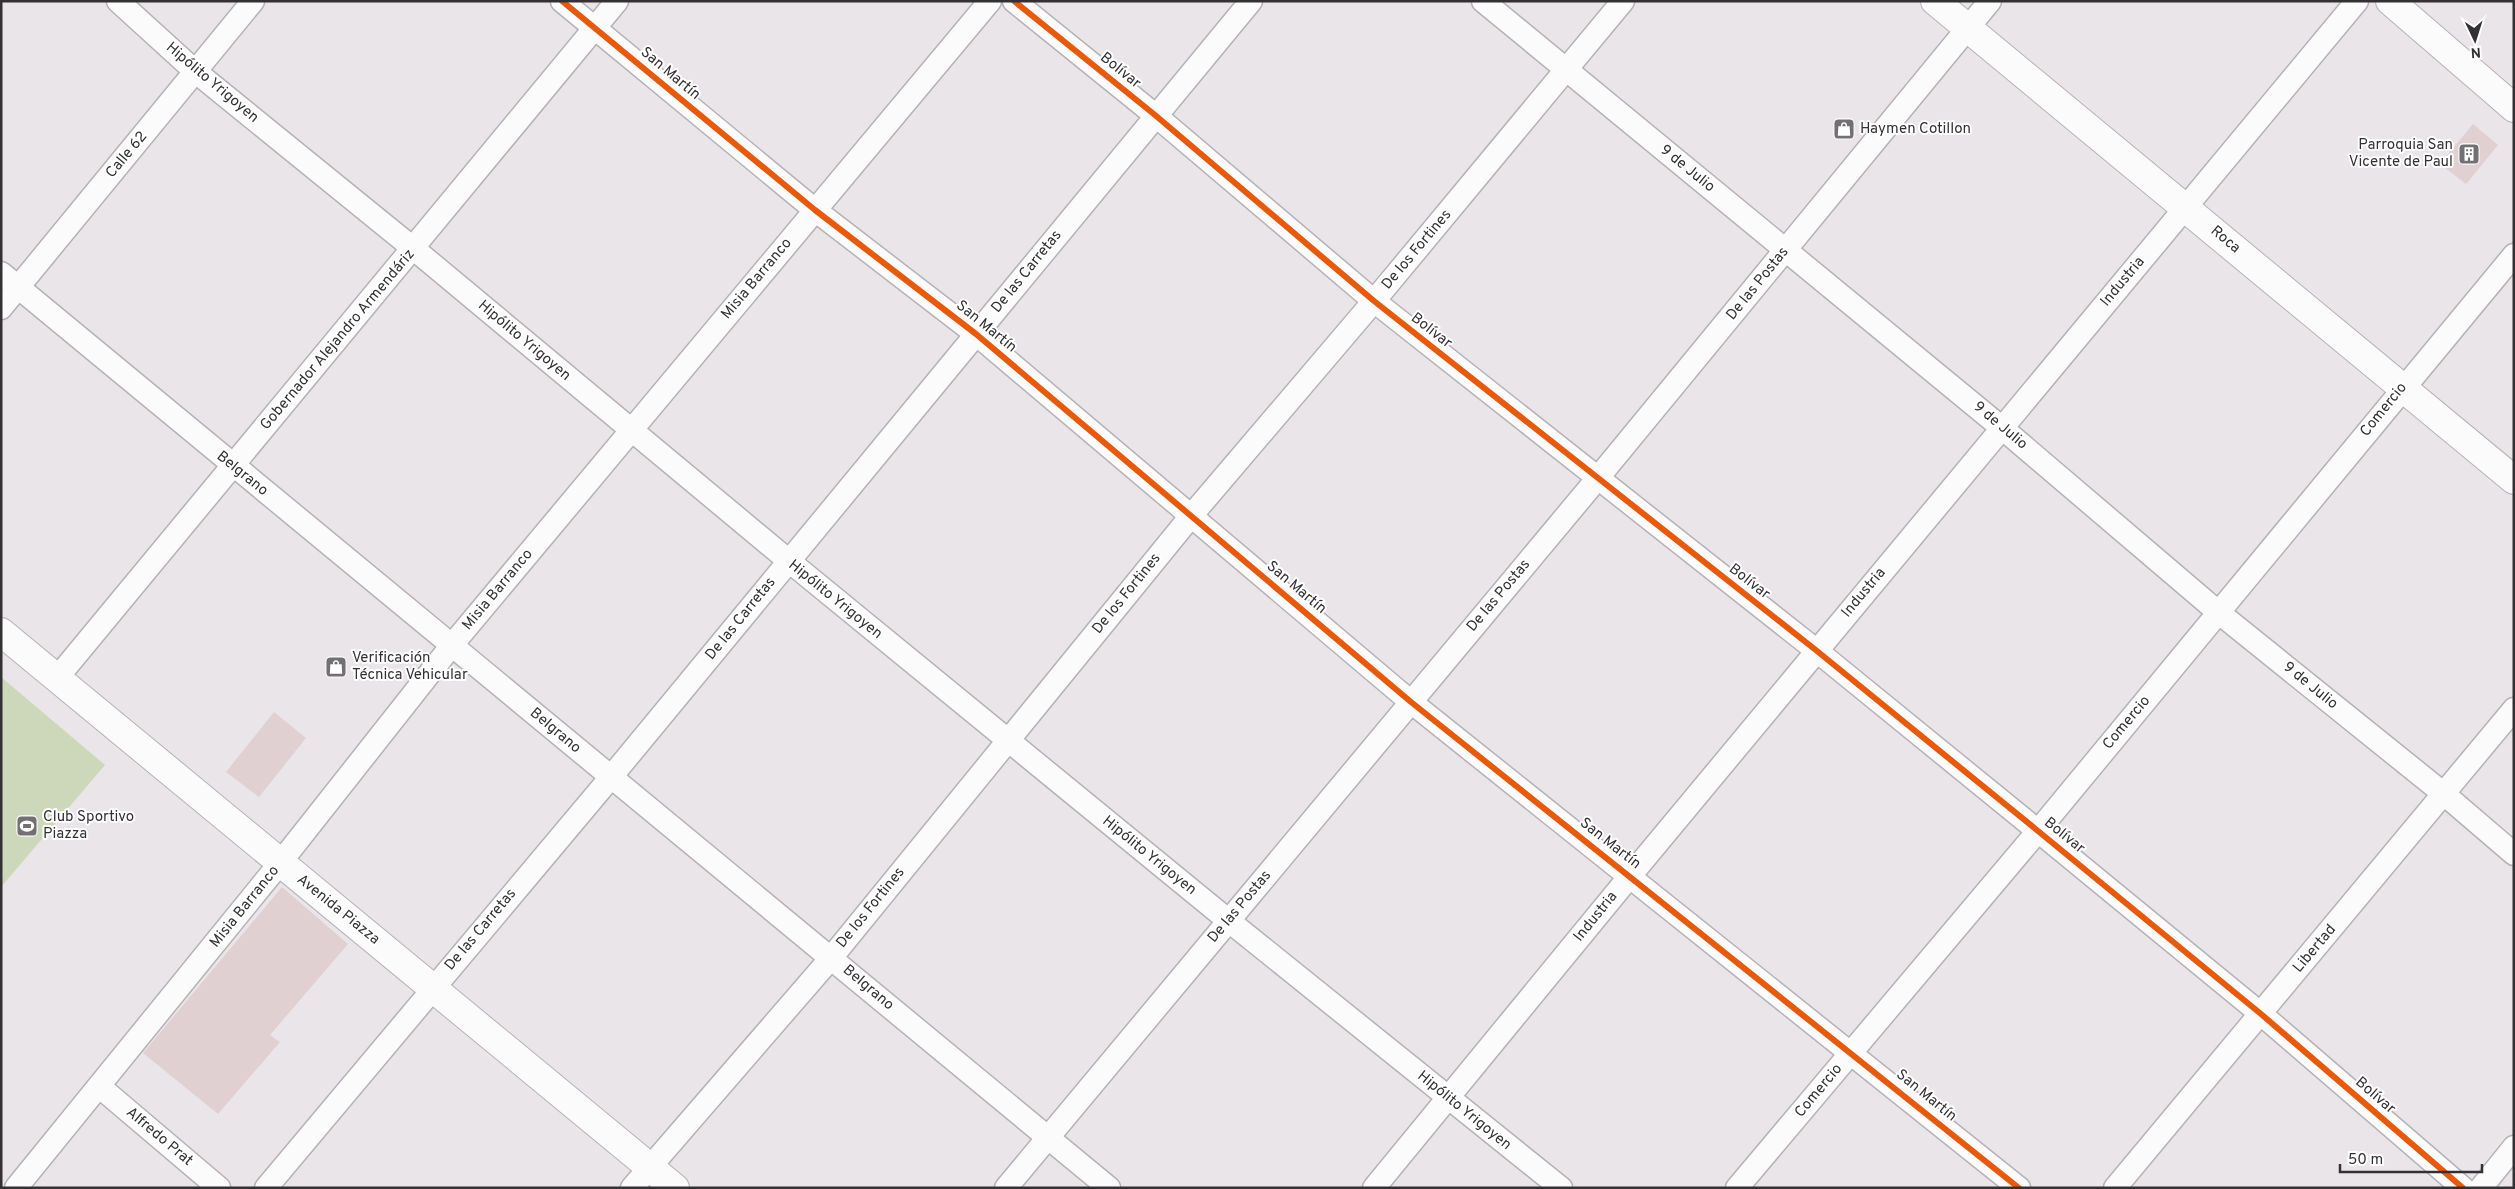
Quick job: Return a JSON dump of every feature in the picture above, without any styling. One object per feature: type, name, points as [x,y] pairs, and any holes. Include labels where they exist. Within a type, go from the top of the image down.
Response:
[{"type":"main road","name":"Roca","points":[[1935,1],[2514,480]]},
{"type":"main road","points":[[2390,1],[2514,108]]},
{"type":"main road","name":"Avenida Piazza","points":[[1,632],[675,1188]]},
{"type":"street","name":"Hipólito Yrigoyen","points":[[118,1],[196,72],[414,249],[788,561],[1229,921],[1561,1188]]},
{"type":"street","name":"Calle 62","points":[[1,308],[10,280],[196,72],[253,1]]},
{"type":"street","name":"San Martín","points":[[562,1],[815,210],[976,334],[1411,702],[1852,1052],[2019,1188]]},
{"type":"street","name":"Gobernador Alejandro Armendáriz","points":[[57,678],[234,467],[617,1]]},
{"type":"street","name":"Misia Barranco","points":[[16,1188],[100,1087],[452,646],[990,1]]},
{"type":"street","name":"Bolívar","points":[[1014,1],[1155,116],[1374,301],[1597,479],[1817,650],[2038,831],[2261,1014],[2463,1188]]},
{"type":"street","name":"De las Carretas","points":[[266,1188],[611,777],[1250,1]]},
{"type":"street","name":"9 de Julio","points":[[1483,1],[2002,428],[2218,612],[2444,794],[2514,854]]},
{"type":"street","name":"De los Fortines","points":[[632,1188],[831,958],[1191,516],[1567,71],[1623,1]]},
{"type":"street","name":"De las Postas","points":[[1006,1188],[1597,479],[1990,1]]},
{"type":"street","name":"Industria","points":[[1374,1188],[1817,650],[2357,1]]},
{"type":"street","name":"Comercio","points":[[1737,1188],[2038,831],[2403,387],[2514,256]]},
{"type":"street","name":"Belgrano","points":[[10,280],[1109,1188]]},
{"type":"street","name":"Libertad","points":[[2115,1188],[2514,709]]},
{"type":"street","name":"Alfredo Prat","points":[[100,1087],[219,1188]]},
{"type":"street","points":[[2480,1188],[2514,1147]]},
{"type":"green space","name":"Club Sportivo Piazza","points":[[1,677],[105,765],[1,887]]},
{"type":"building","name":"Parroquia San Vicente de Paul","points":[[2473,124],[2498,145],[2466,184],[2440,164]]},
{"type":"building","points":[[274,712],[306,738],[259,797],[226,772]]},
{"type":"building","points":[[282,887],[348,944],[270,1035],[280,1042],[218,1114],[143,1053]]},
{"type":"cycle path","points":[[562,1],[815,210],[976,334],[1411,702],[2019,1188]]},
{"type":"cycle path","points":[[1014,1],[1155,115],[1374,301],[1817,651],[2038,831],[2261,1014],[2463,1188]]},
{"type":"place","name":"Haymen Cotillon","points":[[1844,129]]},
{"type":"place","name":"Parroquia San Vicente de Paul","points":[[2469,154]]},
{"type":"place","name":"Verificación Técnica Vehicular","points":[[336,667]]},
{"type":"place","name":"Club Sportivo Piazza","points":[[27,826]]}]
